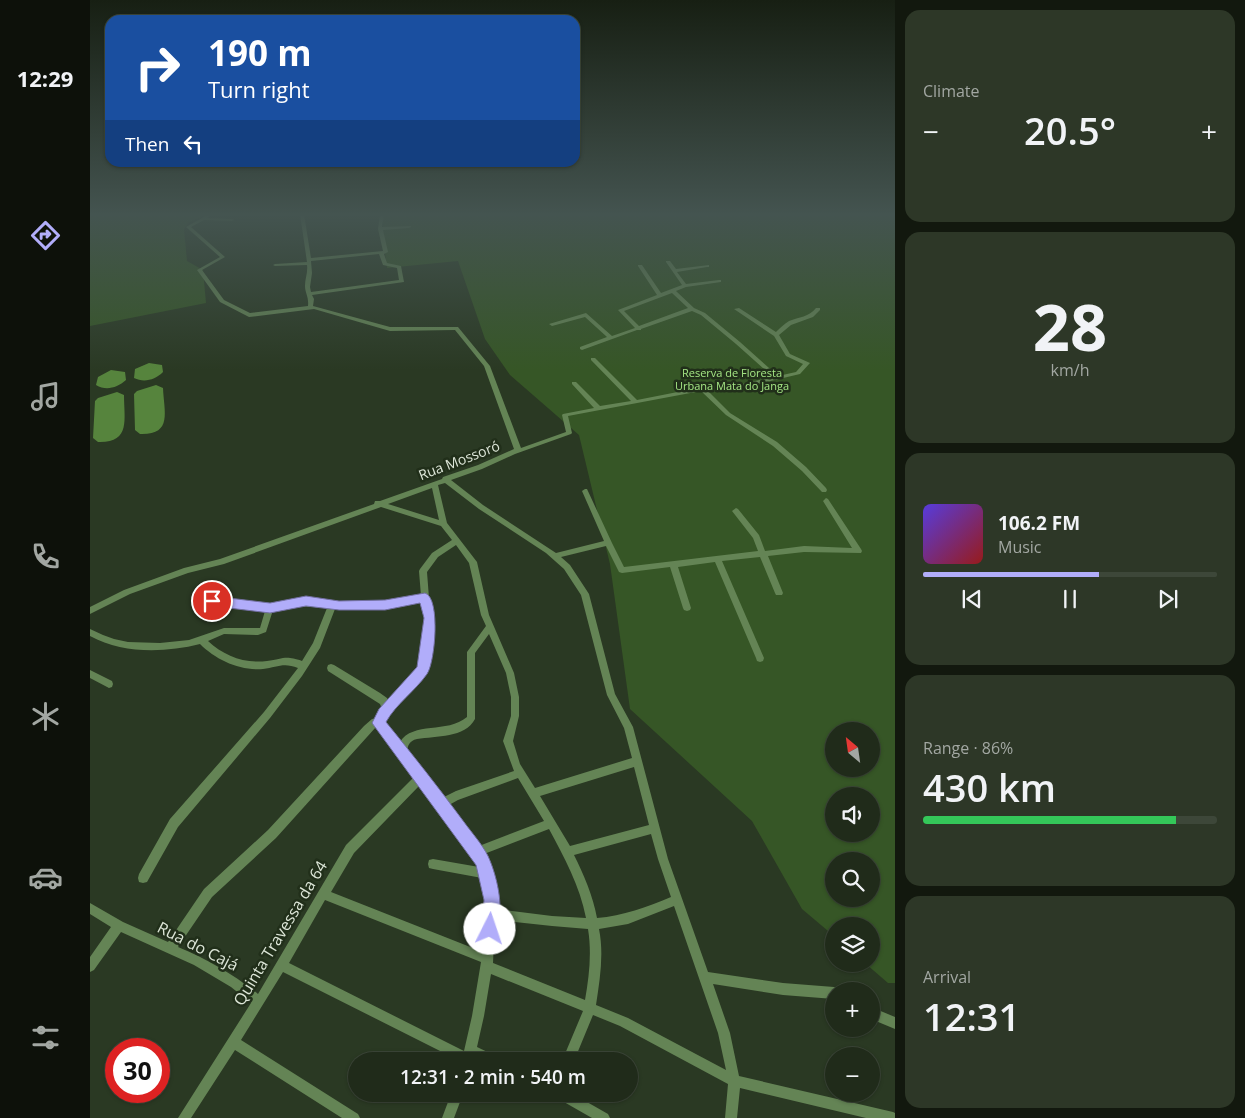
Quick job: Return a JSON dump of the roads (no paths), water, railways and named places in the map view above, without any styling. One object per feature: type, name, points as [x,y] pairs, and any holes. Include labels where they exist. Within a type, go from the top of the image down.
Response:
[{"type":"street","name":"Rua Mossoró","points":[[90,611],[144,586],[187,570],[221,562],[516,452],[517,446],[487,366],[457,328],[390,329],[319,308],[251,315],[222,301],[200,270],[207,266]]},
{"type":"street","points":[[309,266],[307,287],[310,294],[310,308]]},
{"type":"street","points":[[310,294],[402,282],[399,267],[395,266]]},
{"type":"street","points":[[640,266],[660,295]]},
{"type":"street","points":[[671,266],[685,286]]},
{"type":"street","points":[[674,270],[706,266]]},
{"type":"street","points":[[639,329],[622,310],[685,286],[719,281]]},
{"type":"street","points":[[672,290],[692,310],[703,314],[776,378]]},
{"type":"street","points":[[516,452],[569,433],[565,415],[702,389],[729,389],[798,373],[808,363],[788,355],[776,335],[737,309]]},
{"type":"street","points":[[582,348],[692,310]]},
{"type":"street","points":[[776,335],[786,325],[815,314],[818,310]]},
{"type":"street","points":[[552,324],[586,315],[611,338]]},
{"type":"street","points":[[593,359],[636,402]]},
{"type":"street","points":[[574,383],[599,409]]},
{"type":"street","points":[[702,389],[728,414],[775,444],[804,468],[824,490]]},
{"type":"street","points":[[445,479],[481,507],[528,536],[554,556],[578,580],[585,594],[611,695],[628,728],[663,859],[724,1033],[734,1081],[731,1118]]},
{"type":"street","points":[[434,484],[444,524],[475,568],[490,626],[510,673],[515,697],[514,716],[508,741],[511,753],[520,773],[568,852],[583,884],[594,923],[596,957],[590,1006],[572,1052]]},
{"type":"street","points":[[585,491],[622,570],[804,548],[858,550],[826,501]]},
{"type":"street","points":[[377,503],[444,524]]},
{"type":"street","points":[[736,511],[756,537],[779,592]]},
{"type":"street","points":[[171,948],[208,893],[278,827],[367,729],[376,722],[378,723],[423,669],[430,618],[425,598],[423,571],[435,555],[457,540]]},
{"type":"street","points":[[554,556],[608,543]]},
{"type":"street","points":[[717,559],[760,658]]},
{"type":"street","points":[[673,564],[687,608]]},
{"type":"street","points":[[209,598],[212,601],[229,601],[233,604],[270,608],[306,601],[332,605],[385,605],[425,598]]},
{"type":"street","points":[[143,878],[174,823],[267,715],[317,645],[332,605]]},
{"type":"street","points":[[90,632],[110,643],[122,645],[188,644],[224,631],[258,632],[263,630],[270,608]]},
{"type":"street","points":[[402,754],[404,743],[409,737],[460,728],[471,719],[472,652],[490,626]]},
{"type":"street","points":[[200,640],[214,652],[239,663],[264,665],[283,659],[301,665]]},
{"type":"street","points":[[331,668],[378,696],[384,701],[387,710]]},
{"type":"street","points":[[90,674],[109,684]]},
{"type":"street","points":[[378,723],[477,852],[487,874],[492,914],[486,962],[470,1052]]},
{"type":"street","points":[[533,793],[638,762]]},
{"type":"street","points":[[442,804],[456,796],[520,773]]},
{"type":"street","name":"Quinta Travessa da 64","points":[[184,1118],[259,1002],[350,849],[420,778]]},
{"type":"street","points":[[477,852],[550,823]]},
{"type":"street","points":[[568,852],[655,828]]},
{"type":"street","points":[[433,864],[487,874]]},
{"type":"street","points":[[323,894],[590,1006],[672,1046],[734,1081],[893,1118]]},
{"type":"street","points":[[492,914],[594,923],[612,922],[636,916],[677,900]]},
{"type":"street","name":"Rua do Cajá","points":[[90,908],[119,926],[171,948],[234,983],[259,1002]]},
{"type":"street","points":[[90,966],[119,926]]},
{"type":"street","points":[[281,965],[459,1052]]},
{"type":"street","points":[[704,976],[784,989],[825,992]]},
{"type":"street","points":[[880,1017],[895,1023]]},
{"type":"street","points":[[234,1042],[354,1118]]},
{"type":"street","points":[[448,1118],[454,1102]]},
{"type":"street","points":[[575,1102],[604,1118]]},
{"type":"park label","name":"Reserva de Floresta Urbana Mata do Janga","points":[[732,378]]}]
